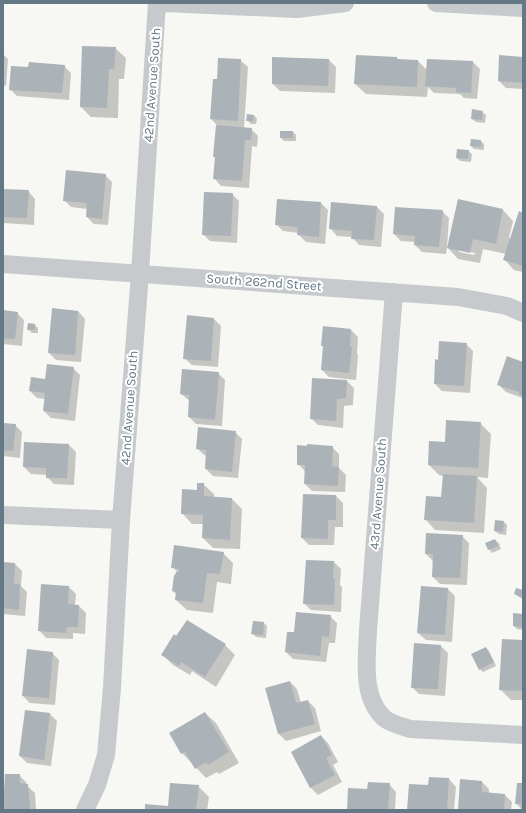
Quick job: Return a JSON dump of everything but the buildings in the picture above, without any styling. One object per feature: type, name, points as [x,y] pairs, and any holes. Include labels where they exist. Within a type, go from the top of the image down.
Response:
[{"type":"street","name":"42nd Avenue South","points":[[85,810],[97,785],[106,755],[112,688],[121,520],[140,273],[157,3]]},
{"type":"street","points":[[165,3],[297,10],[345,3]]},
{"type":"street","points":[[436,3],[523,8]]},
{"type":"street","name":"South 262nd Street","points":[[3,264],[458,297],[507,306],[523,313]]},
{"type":"street","name":"43rd Avenue South","points":[[394,292],[368,630],[366,667],[370,695],[376,708],[385,718],[410,729],[523,735]]},
{"type":"street","points":[[3,514],[121,520]]}]
